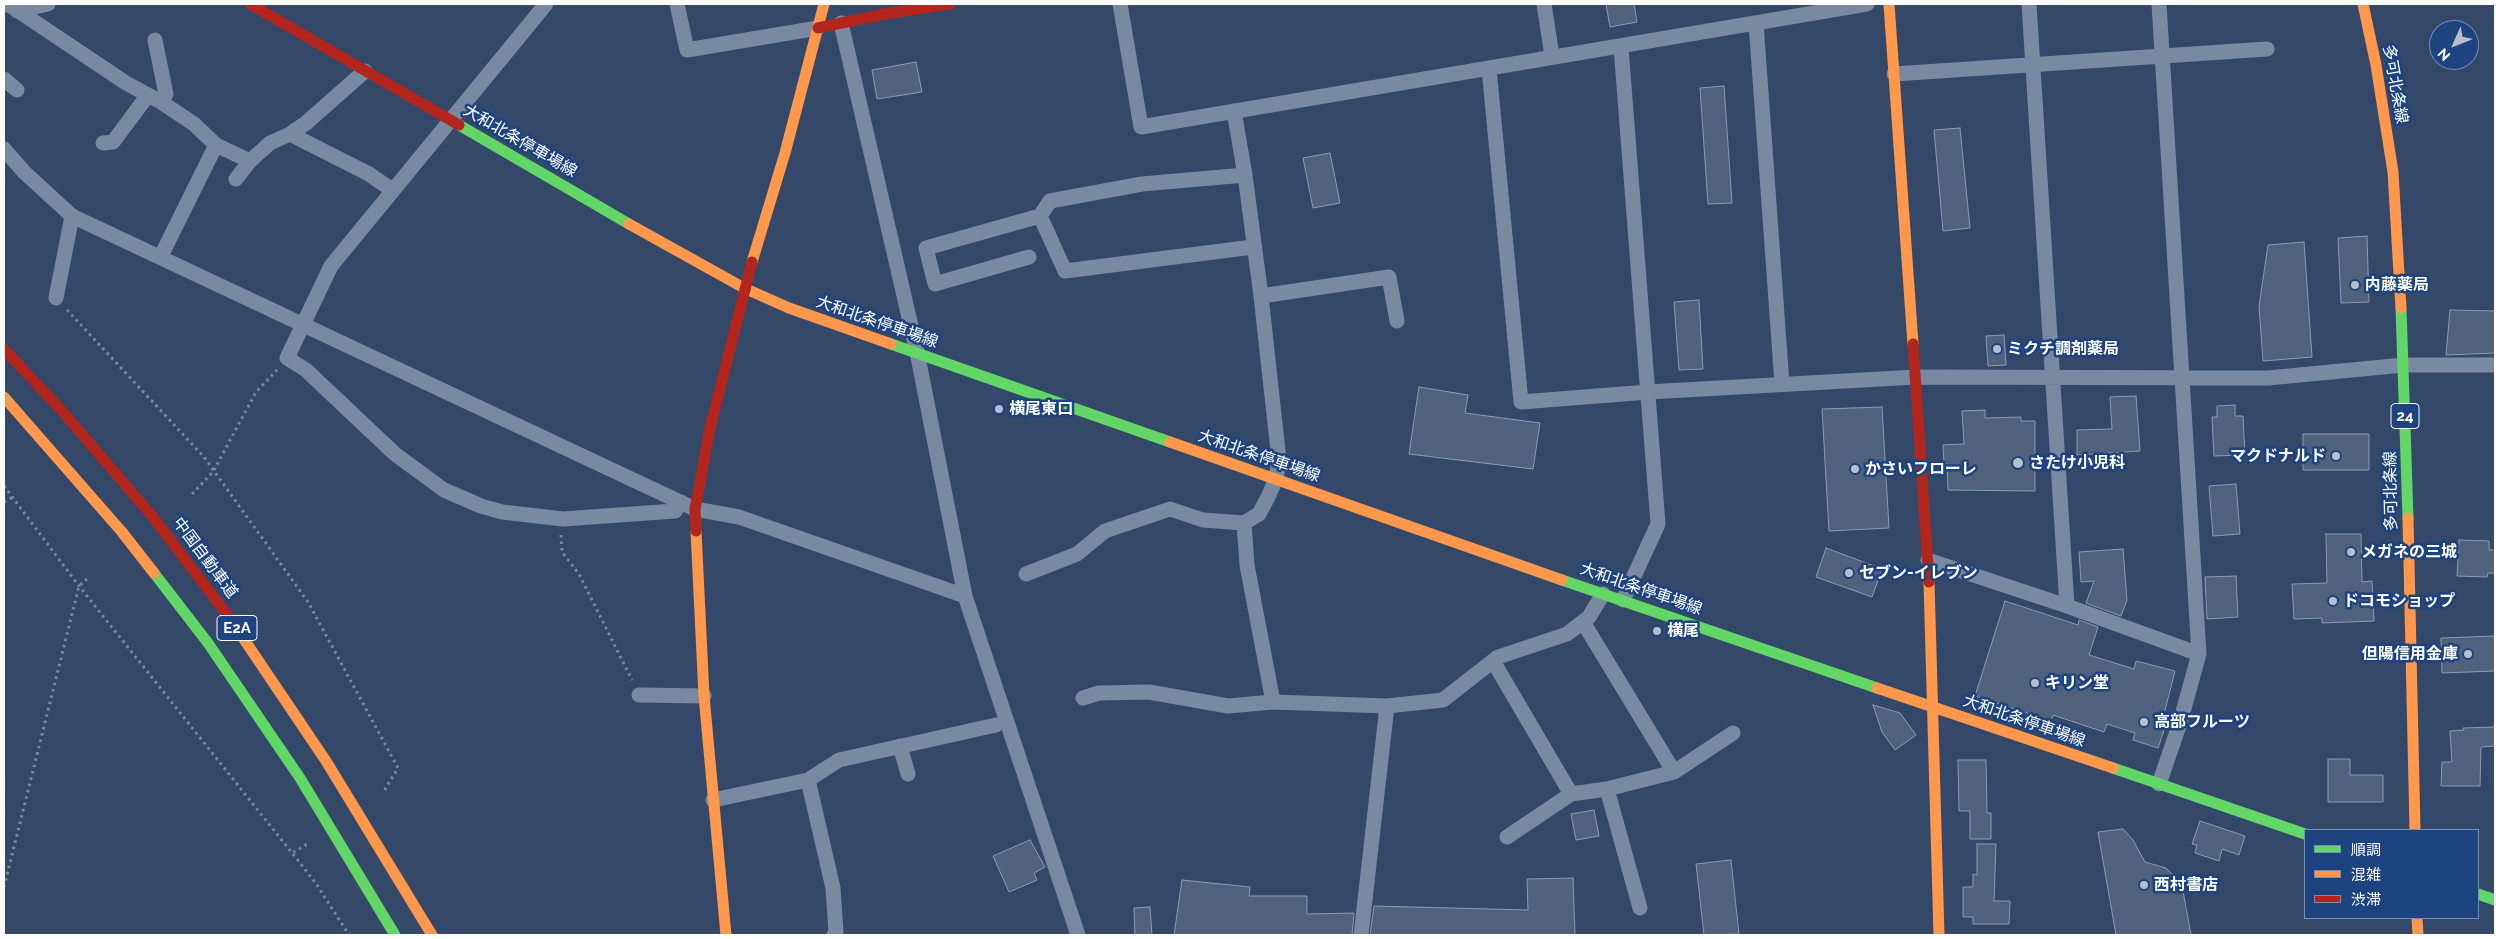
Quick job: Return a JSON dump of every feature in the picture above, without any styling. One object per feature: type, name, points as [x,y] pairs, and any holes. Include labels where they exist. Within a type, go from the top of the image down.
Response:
[{"type":"main road","name":"大和北条停車場線","points":[[250,4],[744,288],[789,308],[1604,594],[2304,834]]},
{"type":"main road","points":[[726,935],[704,696],[695,509],[710,428],[744,288],[785,153],[824,4]]},
{"type":"main road","points":[[818,28],[950,4]]},
{"type":"main road","points":[[1889,4],[1928,560],[1934,708],[1939,935]]},
{"type":"main road","name":"多可北条線","points":[[2363,4],[2376,65],[2393,172],[2404,365],[2415,829]]},
{"type":"main road","name":"中国自動車道","points":[[4,349],[62,410],[152,516],[235,625],[326,761],[432,935]]},
{"type":"main road","name":"E2A","points":[[4,397],[122,532],[208,643],[300,778],[395,935]]},
{"type":"main road","points":[[2479,894],[2495,900]]},
{"type":"main road","points":[[2417,919],[2418,935]]},
{"type":"street","points":[[9,6],[48,4]]},
{"type":"street","points":[[546,4],[331,266],[287,358],[306,370],[395,454],[444,490],[481,506],[502,512],[563,519],[676,511],[681,502]]},
{"type":"street","points":[[677,4],[688,50],[818,28]]},
{"type":"street","points":[[1120,4],[1141,127],[1867,4]]},
{"type":"street","points":[[1544,4],[1552,56]]},
{"type":"street","points":[[2029,4],[2066,606]]},
{"type":"street","points":[[2159,4],[2199,654],[2167,766],[2159,784]]},
{"type":"street","points":[[9,6],[126,83],[155,98],[194,124],[216,145],[250,161]]},
{"type":"street","points":[[841,24],[916,352],[965,596],[1078,935]]},
{"type":"street","points":[[1756,24],[1782,384]]},
{"type":"street","points":[[103,143],[113,142],[155,98],[166,94],[154,40]]},
{"type":"street","points":[[1621,47],[1658,524],[1624,600]]},
{"type":"street","points":[[1894,74],[2267,49]]},
{"type":"street","points":[[1489,69],[1521,402],[1648,392],[1916,377],[2268,378],[2404,365],[2495,365]]},
{"type":"street","points":[[236,179],[250,161],[270,143],[290,134],[306,123],[365,71]]},
{"type":"street","points":[[4,79],[17,90]]},
{"type":"street","points":[[1026,574],[1077,554],[1105,531],[1170,509],[1202,520],[1244,523],[1259,514],[1276,478],[1278,460],[1261,296],[1253,247],[1246,175],[1234,111]]},
{"type":"street","points":[[290,134],[369,174],[392,190]]},
{"type":"street","points":[[162,256],[216,145]]},
{"type":"street","points":[[4,149],[24,172],[72,216],[162,256],[695,509],[739,517],[965,596]]},
{"type":"street","points":[[1029,257],[935,284],[926,248],[1040,216],[1050,201],[1142,184],[1246,175]]},
{"type":"street","points":[[56,298],[72,216]]},
{"type":"street","points":[[1040,216],[1065,271],[1253,247]]},
{"type":"street","points":[[1261,296],[1389,277],[1397,321]]},
{"type":"street","points":[[1244,523],[1248,565],[1273,702]]},
{"type":"street","points":[[1928,560],[2066,606],[2199,654]]},
{"type":"street","points":[[1083,698],[1099,693],[1130,692],[1177,696],[1228,706],[1273,702],[1387,706],[1443,700],[1498,657],[1567,634],[1589,617],[1604,594]]},
{"type":"street","points":[[1583,622],[1674,772]]},
{"type":"street","points":[[1492,661],[1571,794]]},
{"type":"street","points":[[639,695],[704,696]]},
{"type":"street","points":[[1361,935],[1387,706]]},
{"type":"street","points":[[713,800],[808,780],[839,760],[996,725]]},
{"type":"street","points":[[1506,837],[1571,794],[1607,789],[1674,772],[1733,733]]},
{"type":"street","points":[[900,746],[908,774]]},
{"type":"street","points":[[808,780],[833,888],[836,932],[834,935]]},
{"type":"street","points":[[1607,789],[1640,908]]},
{"type":"path","points":[[56,298],[204,457],[308,602],[398,768],[384,791]]},
{"type":"path","points":[[192,494],[213,472],[256,392],[287,358]]},
{"type":"path","points":[[4,486],[79,586],[317,885],[349,935]]},
{"type":"path","points":[[4,502],[13,497]]},
{"type":"path","points":[[563,519],[560,532],[562,552],[579,574],[610,632],[639,695]]},
{"type":"path","points":[[4,887],[79,586],[87,579]]},
{"type":"path","points":[[292,853],[309,843]]},
{"type":"building","points":[[1606,4],[1634,4],[1637,22],[1610,27]]},
{"type":"building","points":[[916,62],[922,92],[877,99],[872,70]]},
{"type":"building","points":[[1724,86],[1732,203],[1708,204],[1700,88]]},
{"type":"building","points":[[1960,128],[1970,228],[1943,231],[1934,130]]},
{"type":"building","points":[[1330,153],[1340,203],[1313,208],[1303,158]]},
{"type":"building","points":[[2367,236],[2369,302],[2341,303],[2338,238]]},
{"type":"building","points":[[2304,242],[2312,357],[2263,361],[2259,306],[2268,245]]},
{"type":"building","points":[[1699,300],[1703,369],[1679,370],[1674,302]]},
{"type":"building","points":[[2450,310],[2495,311],[2495,353],[2446,355]]},
{"type":"building","points":[[2004,335],[2006,365],[1988,366],[1986,336]]},
{"type":"building","points":[[1419,387],[1468,395],[1465,413],[1540,423],[1533,469],[1409,454]]},
{"type":"building","points":[[2136,396],[2140,451],[2077,455],[2077,430],[2112,429],[2110,397]]},
{"type":"building","points":[[2235,405],[2235,416],[2243,416],[2245,455],[2214,456],[2212,417],[2217,417],[2217,406]]},
{"type":"building","name":"かさいフローレ","points":[[1882,407],[1889,528],[1829,531],[1822,409]]},
{"type":"building","points":[[1985,410],[1985,418],[2021,417],[2021,421],[2035,421],[2035,491],[1948,490],[1947,464],[1944,464],[1943,445],[1964,444],[1962,411]]},
{"type":"building","points":[[2303,434],[2369,434],[2369,470],[2303,470]]},
{"type":"building","points":[[2236,484],[2240,534],[2213,536],[2209,486]]},
{"type":"building","name":"ドコモショップ","points":[[2326,534],[2361,534],[2362,582],[2372,581],[2374,621],[2322,623],[2322,618],[2294,619],[2292,584],[2327,583]]},
{"type":"building","points":[[2459,540],[2489,541],[2489,550],[2495,550],[2495,573],[2488,573],[2487,577],[2457,576]]},
{"type":"building","name":"セブン-イレブン","points":[[1826,548],[1882,569],[1872,597],[1816,577]]},
{"type":"building","points":[[2123,549],[2127,600],[2121,616],[2086,603],[2094,581],[2081,582],[2079,552]]},
{"type":"building","points":[[2236,576],[2238,617],[2207,619],[2205,577]]},
{"type":"building","points":[[2005,601],[2078,625],[2079,620],[2098,627],[2089,655],[2134,669],[2136,661],[2175,671],[2164,714],[2169,715],[2158,748],[2133,740],[2135,733],[2107,724],[2104,732],[2053,715],[2051,721],[1975,696]]},
{"type":"building","name":"但陽信用金庫","points":[[2495,636],[2495,671],[2442,673],[2441,638]]},
{"type":"building","points":[[1873,705],[1900,713],[1916,735],[1895,750],[1882,732]]},
{"type":"building","points":[[2495,727],[2495,746],[2481,747],[2480,786],[2441,786],[2442,762],[2452,762],[2450,731],[2464,730],[2463,728]]},
{"type":"building","points":[[2328,759],[2350,759],[2350,775],[2383,775],[2383,802],[2328,802]]},
{"type":"building","points":[[1958,760],[1986,760],[1987,813],[1991,813],[1991,839],[1970,839],[1970,811],[1959,811]]},
{"type":"building","points":[[1594,810],[1599,836],[1576,840],[1571,814]]},
{"type":"building","points":[[2200,821],[2245,836],[2239,855],[2222,849],[2219,861],[2195,853],[2197,845],[2192,844]]},
{"type":"building","name":"西村書店","points":[[2123,829],[2133,840],[2145,862],[2166,868],[2178,880],[2183,891],[2191,935],[2116,935],[2098,832]]},
{"type":"building","points":[[1030,840],[1045,867],[1034,873],[1037,880],[1009,892],[993,856]]},
{"type":"building","points":[[1977,844],[1996,844],[1994,901],[2010,901],[2009,924],[1973,924],[1973,917],[1963,917],[1963,887],[1973,887],[1973,874],[1977,875]]},
{"type":"building","points":[[1731,860],[1739,934],[1704,935],[1696,864]]},
{"type":"building","points":[[1573,878],[1575,935],[1370,935],[1374,906],[1528,910],[1527,879]]},
{"type":"building","points":[[1182,880],[1250,887],[1249,896],[1307,896],[1307,914],[1354,913],[1352,935],[1174,935]]},
{"type":"building","points":[[1150,907],[1152,935],[1135,935],[1134,908]]},
{"type":"traffic: fast","points":[[459,125],[629,224]]},
{"type":"traffic: fast","points":[[2401,308],[2408,518]]},
{"type":"traffic: fast","points":[[891,344],[1170,442]]},
{"type":"traffic: fast","points":[[154,573],[208,643],[300,778],[395,935]]},
{"type":"traffic: fast","points":[[1562,580],[1877,688]]},
{"type":"traffic: fast","points":[[2113,768],[2304,834]]},
{"type":"traffic: fast","points":[[2479,894],[2495,900]]},
{"type":"traffic: slow","points":[[752,262],[785,153],[824,4]]},
{"type":"traffic: slow","points":[[1889,4],[1913,344]]},
{"type":"traffic: slow","points":[[2363,4],[2376,65],[2393,172],[2401,308]]},
{"type":"traffic: slow","points":[[629,224],[744,288],[789,308],[891,344]]},
{"type":"traffic: slow","points":[[4,397],[122,532],[154,573]]},
{"type":"traffic: slow","points":[[1170,442],[1562,580]]},
{"type":"traffic: slow","points":[[2408,518],[2415,829]]},
{"type":"traffic: slow","points":[[696,531],[704,696],[726,935]]},
{"type":"traffic: slow","points":[[1929,582],[1939,935]]},
{"type":"traffic: slow","points":[[231,620],[326,761],[432,935]]},
{"type":"traffic: slow","points":[[1877,688],[2113,768]]},
{"type":"traffic: slow","points":[[2417,919],[2418,935]]},
{"type":"traffic: jam","points":[[250,4],[459,125]]},
{"type":"traffic: jam","points":[[818,28],[884,14],[950,4]]},
{"type":"traffic: jam","points":[[696,531],[695,509],[710,428],[752,262]]},
{"type":"traffic: jam","points":[[1913,344],[1929,582]]},
{"type":"traffic: jam","points":[[4,349],[62,411],[152,516],[231,620]]},
{"type":"place","name":"内藤薬局","points":[[2355,285]]},
{"type":"place","name":"ミクチ調剤薬局","points":[[1997,349]]},
{"type":"place","name":"横尾東口","points":[[999,409]]},
{"type":"place","name":"マクドナルド","points":[[2336,456]]},
{"type":"place","name":"さたけ小児科","points":[[2018,463]]},
{"type":"place","name":"かさいフローレ","points":[[1855,469]]},
{"type":"place","name":"メガネの三城","points":[[2351,552]]},
{"type":"place","name":"セブン-イレブン","points":[[1849,573]]},
{"type":"place","name":"ドコモショップ","points":[[2333,601]]},
{"type":"place","name":"横尾","points":[[1657,631]]},
{"type":"place","name":"但陽信用金庫","points":[[2468,654]]},
{"type":"place","name":"キリン堂","points":[[2035,683]]},
{"type":"place","name":"高部フルーツ","points":[[2144,722]]},
{"type":"place","name":"西村書店","points":[[2144,885]]}]
